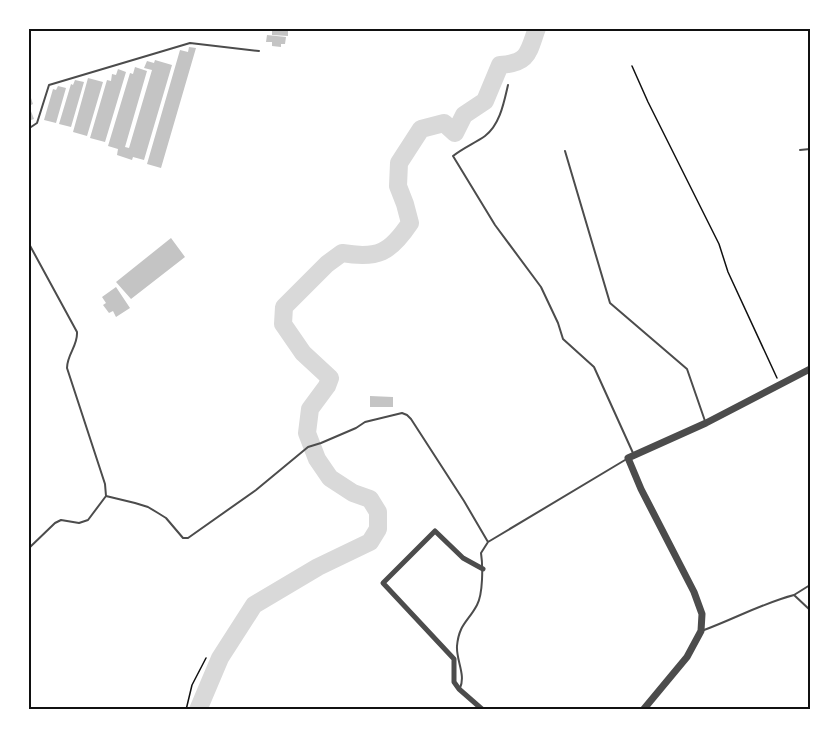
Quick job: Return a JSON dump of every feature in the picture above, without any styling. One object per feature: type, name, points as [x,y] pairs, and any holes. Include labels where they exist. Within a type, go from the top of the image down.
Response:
[{"type":"street","points":[[643,710],[687,657],[701,631],[702,614],[694,592],[641,489],[631,457],[706,423],[810,369]]},
{"type":"street","points":[[483,569],[463,558],[435,531],[383,583],[454,659],[454,682],[483,710]]},
{"type":"lane","points":[[28,129],[38,123],[49,85],[189,43],[259,51]]},
{"type":"lane","points":[[459,689],[463,682],[456,648],[460,628],[479,603],[483,569],[481,553],[488,542],[631,457],[594,368],[563,339],[541,287],[495,225],[453,156],[491,130],[504,101],[508,85]]},
{"type":"lane","points":[[800,150],[810,149]]},
{"type":"lane","points":[[565,151],[610,303],[687,369],[706,423]]},
{"type":"lane","points":[[28,242],[78,332],[76,344],[69,355],[67,368],[105,484],[106,496],[88,520],[79,523],[61,520],[28,549]]},
{"type":"lane","points":[[106,496],[148,507],[166,518],[183,538],[188,538],[256,490],[308,447],[376,418],[402,413],[407,415],[464,501],[488,542]]},
{"type":"lane","points":[[701,631],[732,620],[773,600],[794,595],[810,585]]},
{"type":"lane","points":[[794,595],[810,610]]},
{"type":"path","points":[[632,66],[718,244],[728,272],[779,384]]},
{"type":"path","points":[[186,710],[192,685],[206,658]]},
{"type":"building","points":[[272,28],[288,28],[288,36],[272,35]]},
{"type":"building","points":[[267,35],[286,37],[285,44],[281,44],[281,47],[272,46],[272,42],[266,42]]},
{"type":"building","points":[[189,47],[196,48],[161,168],[147,164],[180,50],[188,52]]},
{"type":"building","points":[[155,60],[172,65],[144,160],[133,157],[132,160],[117,155],[118,149],[108,146],[130,73],[133,74],[135,67],[147,71],[125,147],[129,148],[152,70],[144,68],[147,61],[154,63]]},
{"type":"building","points":[[118,69],[126,72],[105,142],[90,138],[107,80],[111,81],[112,74],[116,75]]},
{"type":"building","points":[[88,78],[103,82],[87,136],[73,132]]},
{"type":"building","points":[[75,80],[84,82],[71,127],[59,124],[71,84],[73,85]]},
{"type":"building","points":[[58,86],[66,88],[56,123],[44,120],[53,89],[56,90]]},
{"type":"building","points":[[30,95],[33,104],[29,106],[34,119],[28,121],[28,96]]},
{"type":"building","points":[[171,238],[185,257],[131,299],[116,282]]},
{"type":"building","points":[[116,287],[130,308],[116,317],[113,311],[109,313],[103,305],[106,303],[102,297]]},
{"type":"building","points":[[370,396],[393,397],[393,407],[370,407]]},
{"type":"waterway","points":[[198,710],[220,658],[254,605],[318,567],[370,542],[378,529],[378,512],[370,499],[353,493],[330,478],[317,459],[307,433],[310,409],[327,386],[330,378],[303,353],[283,324],[284,307],[327,264],[342,253],[374,254],[382,252],[396,241],[410,223],[398,186],[399,163],[421,129],[444,123],[455,133],[464,115],[485,101],[500,65],[517,62],[526,55],[537,28]]}]
